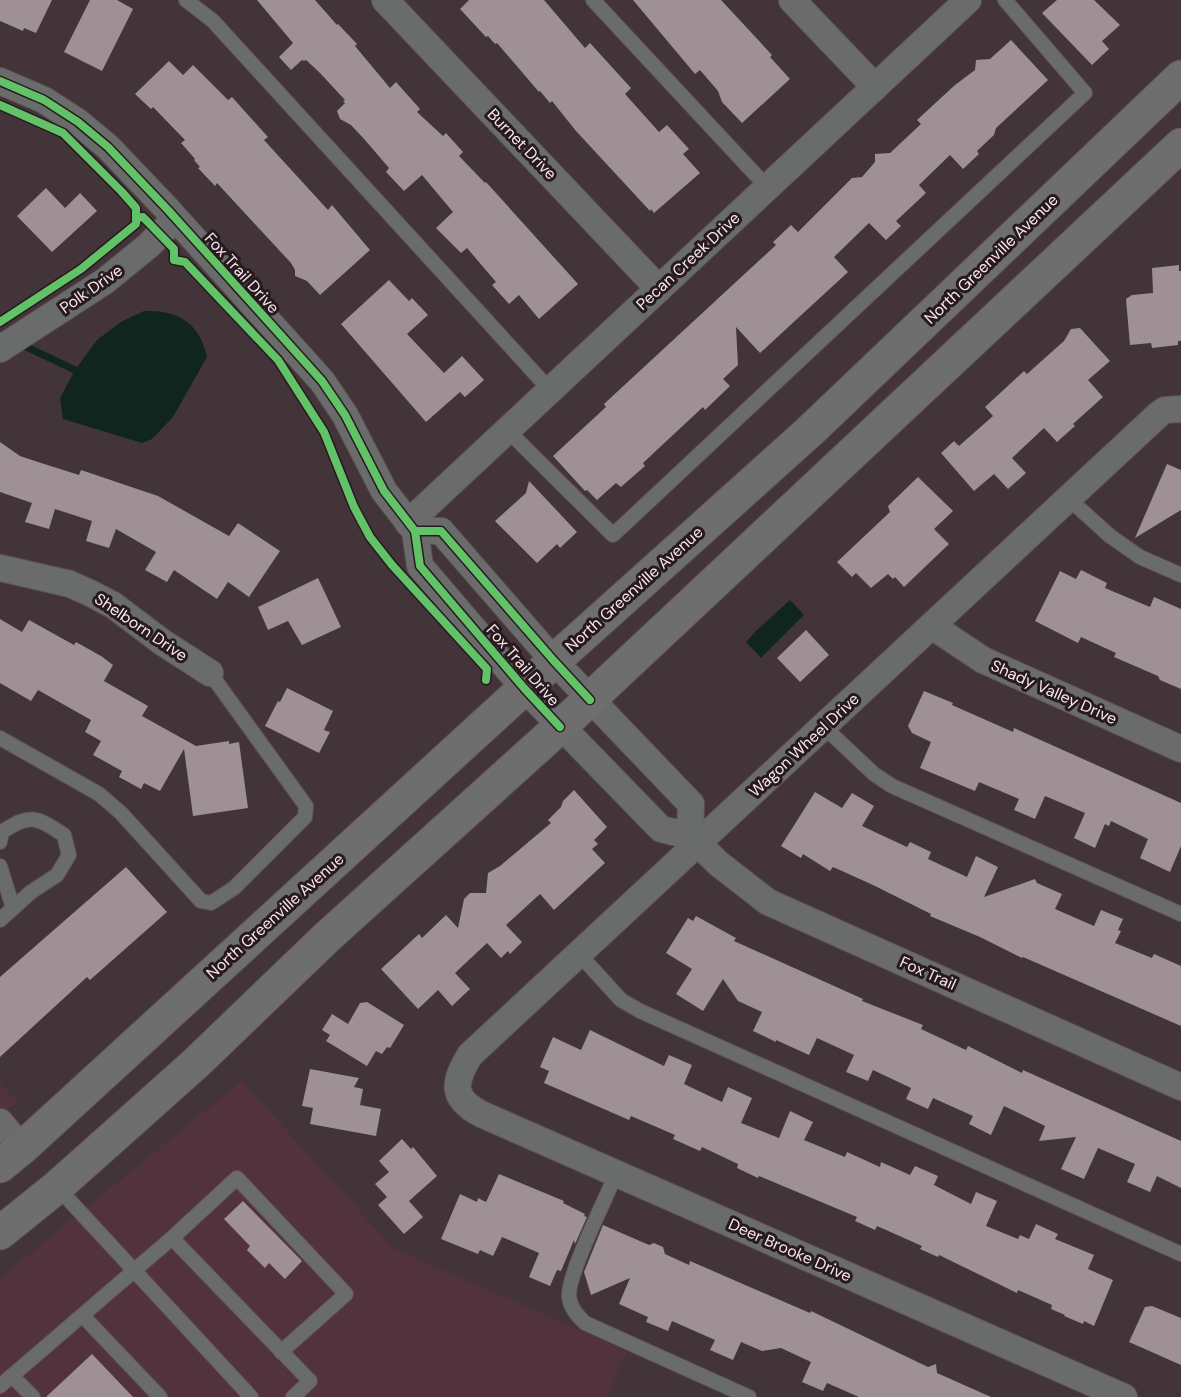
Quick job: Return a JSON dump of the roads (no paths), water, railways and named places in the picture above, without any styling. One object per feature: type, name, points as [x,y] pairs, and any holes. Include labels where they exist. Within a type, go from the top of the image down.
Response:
[{"type":"main road","name":"North Greenville Avenue","points":[[11,1157],[524,688],[810,431],[1181,77]]},
{"type":"main road","points":[[0,1233],[57,1187],[195,1064],[335,930],[560,727],[1181,145]]},
{"type":"main road","points":[[11,1157],[57,1187]]},
{"type":"street","name":"Burnet Drive","points":[[385,0],[659,289]]},
{"type":"street","points":[[792,0],[874,87]]},
{"type":"street","name":"Pecan Creek Drive","points":[[411,527],[507,430],[968,0]]},
{"type":"street","name":"Fox Trail Drive","points":[[0,81],[44,100],[78,122],[108,147],[322,381],[345,415],[384,491],[411,527],[420,566],[560,727]]},
{"type":"street","name":"Polk Drive","points":[[0,349],[105,282],[148,246],[175,219]]},
{"type":"street","name":"Wagon Wheel Drive","points":[[460,1100],[458,1086],[462,1068],[470,1055],[579,954],[694,840],[824,727],[1158,416],[1165,410],[1178,408]]},
{"type":"street","name":"Fox Trail Drive","points":[[411,527],[441,531],[590,699]]},
{"type":"street","name":"Shelborn Drive","points":[[0,568],[70,584],[90,593],[113,605],[162,642],[210,673]]},
{"type":"street","name":"Shady Valley Drive","points":[[932,626],[983,660],[1181,749]]},
{"type":"street","points":[[590,699],[691,804],[694,840]]},
{"type":"street","name":"Fox Trail","points":[[560,727],[661,829],[694,840],[741,883],[768,902],[1181,1087]]},
{"type":"street","name":"Deer Brooke Drive","points":[[460,1100],[482,1114],[616,1174],[1124,1397]]},
{"type":"street","points":[[0,1122],[11,1157]]},
{"type":"lane","points":[[186,0],[213,21],[550,390]]},
{"type":"lane","points":[[593,0],[767,187]]},
{"type":"lane","points":[[507,430],[613,535],[1085,93],[1005,0]]},
{"type":"lane","points":[[1069,499],[1110,536],[1140,557],[1181,575]]},
{"type":"lane","points":[[0,738],[99,794],[121,813],[201,901],[211,903],[234,888],[305,817],[306,806],[210,673]]},
{"type":"lane","points":[[824,727],[874,774],[892,786],[1181,915]]},
{"type":"lane","points":[[0,842],[2,832],[18,820],[40,819],[64,835],[69,855],[57,875],[32,892],[0,920]]},
{"type":"lane","points":[[0,866],[13,908]]},
{"type":"lane","points":[[579,954],[621,1000],[640,1011],[1181,1254]]},
{"type":"lane","points":[[616,1174],[577,1265],[569,1294],[572,1308],[585,1323],[749,1397]]},
{"type":"lane","points":[[0,1386],[135,1271],[237,1178],[346,1294],[281,1352]]},
{"type":"lane","points":[[57,1187],[251,1397]]},
{"type":"lane","points":[[172,1238],[310,1381],[293,1397]]},
{"type":"lane","points":[[83,1316],[160,1397]]},
{"type":"lane","points":[[12,1376],[33,1397]]},
{"type":"waterway","points":[[18,343],[75,370]]}]
